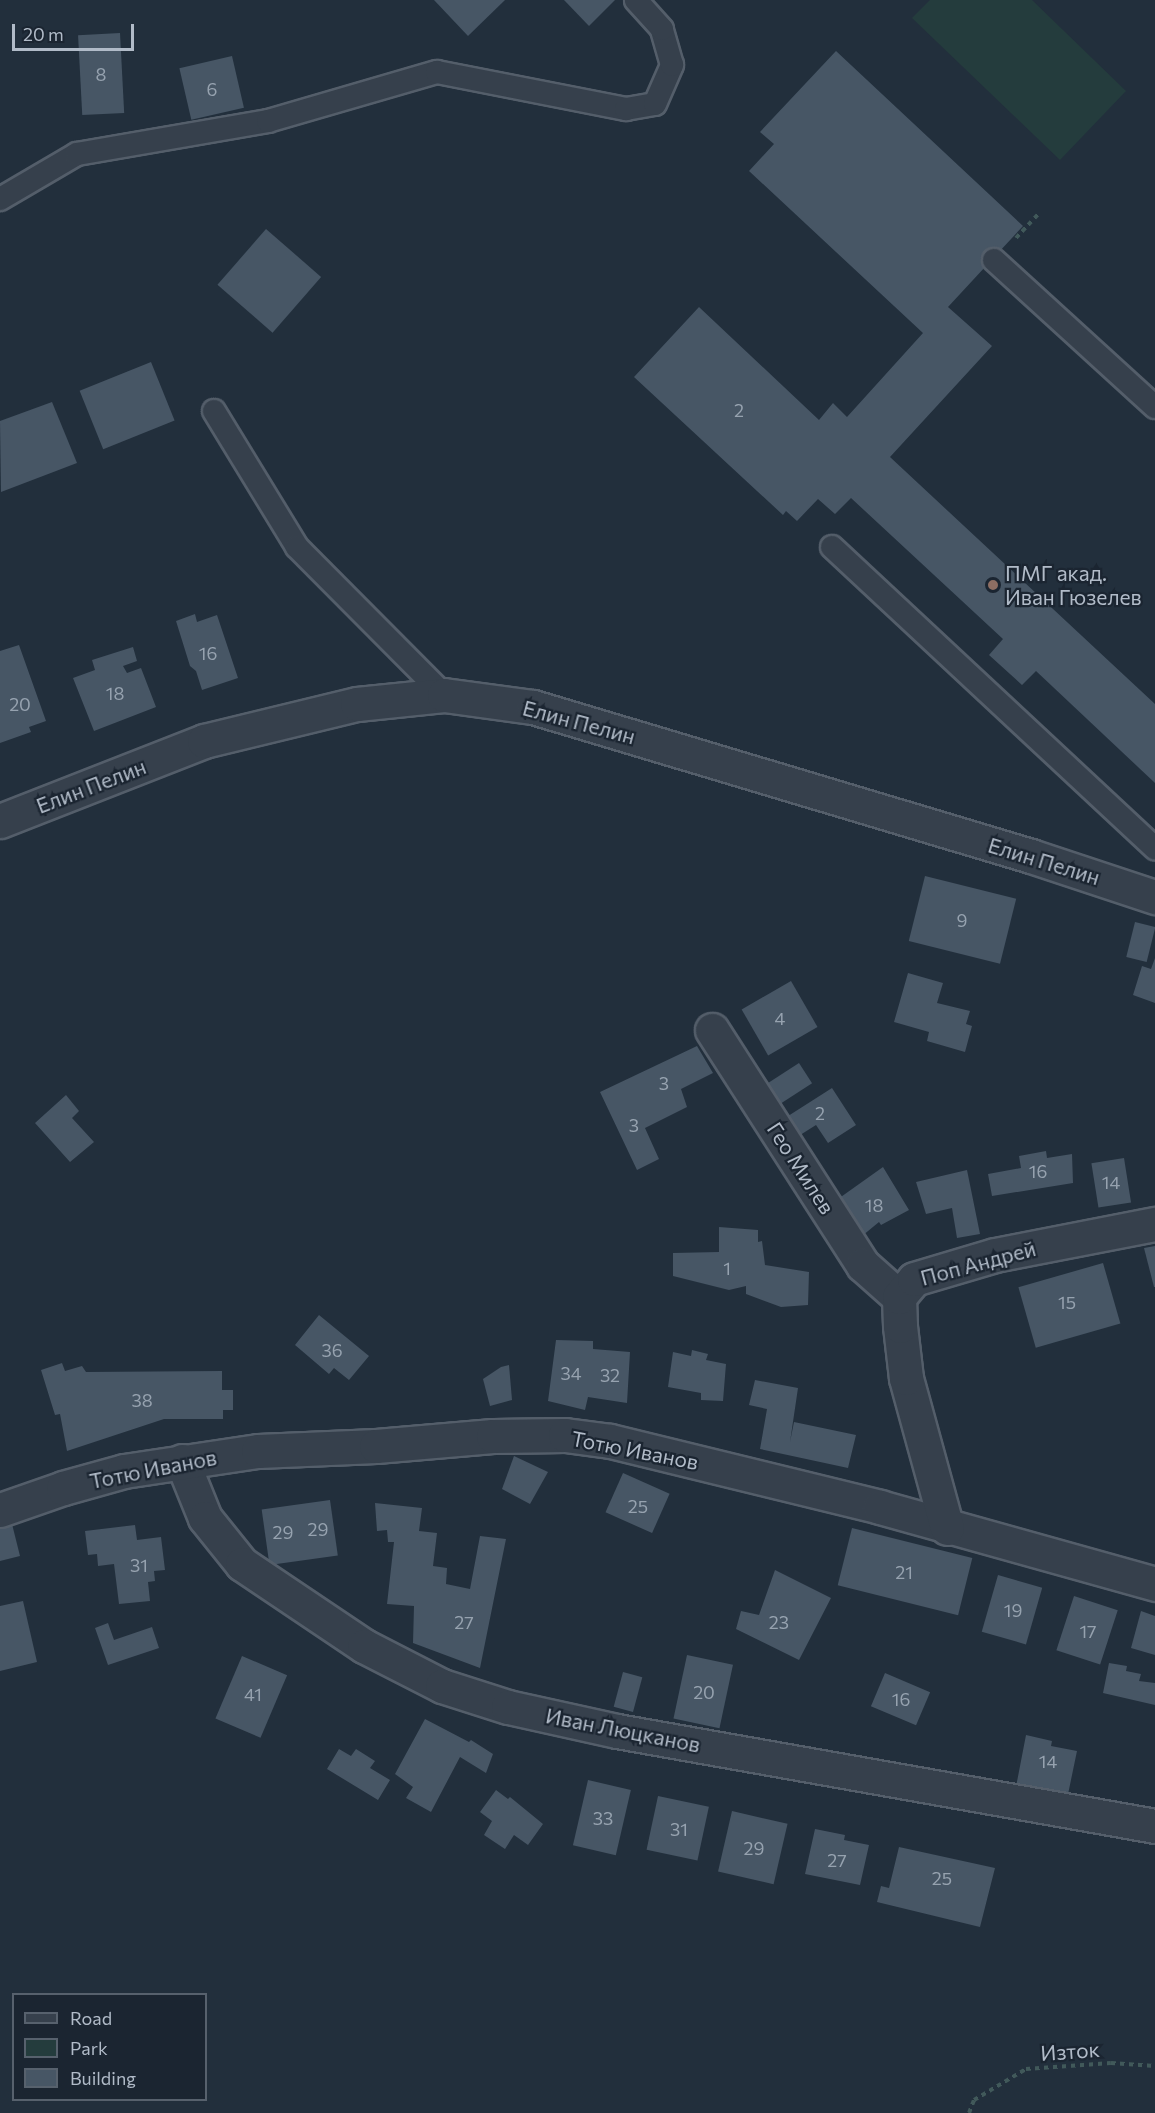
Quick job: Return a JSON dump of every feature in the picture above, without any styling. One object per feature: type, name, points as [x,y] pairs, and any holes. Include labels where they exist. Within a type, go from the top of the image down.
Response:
[{"type":"street","name":"Елин Пелин","points":[[0,821],[204,741],[357,704],[444,695],[533,707],[1031,856],[1155,897]]},
{"type":"street","name":"Гео Милев","points":[[712,1030],[863,1265],[900,1297]]},
{"type":"street","name":"Поп Андрей","points":[[947,1528],[906,1378],[900,1326],[900,1297],[914,1279],[995,1255],[1155,1224]]},
{"type":"street","name":"Тотю Иванов","points":[[0,1510],[63,1488],[124,1471],[182,1461],[258,1451],[376,1446],[493,1436],[566,1435],[610,1441],[880,1507],[947,1528],[1155,1584]]},
{"type":"street","name":"Иван Люцканов","points":[[182,1461],[205,1518],[242,1564],[364,1646],[442,1686],[508,1707],[617,1731],[1155,1826]]},
{"type":"lane","points":[[0,199],[77,154],[268,121],[437,72],[626,109],[654,104],[672,64],[662,29],[636,0]]},
{"type":"lane","points":[[994,260],[1155,407]]},
{"type":"lane","points":[[214,411],[297,547],[444,695]]},
{"type":"lane","points":[[832,547],[1155,848]]},
{"type":"path","name":"Изток","points":[[969,2113],[974,2100],[1026,2070],[1111,2063],[1155,2066]]},
{"type":"green space","points":[[930,0],[1032,0],[1126,91],[1060,160],[912,18]]},
{"type":"building","points":[[434,0],[505,0],[468,36]]},
{"type":"building","points":[[564,0],[615,0],[589,26]]},
{"type":"building","points":[[120,33],[124,113],[82,115],[78,35]]},
{"type":"building","points":[[836,51],[1023,226],[948,307],[992,346],[890,457],[1155,704],[1155,783],[1036,671],[1022,685],[989,655],[1003,639],[851,498],[835,514],[818,499],[797,521],[786,511],[783,515],[634,377],[699,307],[819,420],[833,403],[847,417],[923,333],[749,171],[774,144],[760,132]]},
{"type":"building","points":[[232,56],[244,108],[191,120],[179,68]]},
{"type":"building","points":[[266,229],[321,277],[273,333],[217,285]]},
{"type":"building","points":[[151,362],[175,420],[103,449],[80,391]]},
{"type":"building","points":[[52,402],[77,463],[1,492],[0,421]]},
{"type":"building","points":[[195,614],[197,622],[217,615],[238,678],[202,690],[196,671],[190,666],[176,621]]},
{"type":"building","points":[[19,645],[46,721],[29,727],[31,732],[0,743],[0,651]]},
{"type":"building","points":[[133,647],[137,661],[123,666],[127,673],[141,668],[156,707],[94,731],[73,678],[95,670],[92,660]]},
{"type":"building","points":[[925,876],[1016,899],[1000,964],[909,941]]},
{"type":"building","points":[[1135,922],[1155,927],[1147,962],[1126,957]]},
{"type":"building","points":[[1155,958],[1155,1003],[1133,995],[1142,966],[1151,969]]},
{"type":"building","points":[[908,973],[943,983],[937,1003],[970,1011],[966,1024],[972,1026],[965,1052],[927,1041],[929,1032],[894,1022]]},
{"type":"building","points":[[791,981],[817,1027],[768,1055],[742,1009]]},
{"type":"building","points":[[697,1046],[713,1073],[681,1089],[687,1107],[645,1128],[659,1159],[637,1170],[600,1092]]},
{"type":"building","points":[[799,1063],[812,1083],[778,1105],[765,1085]]},
{"type":"building","points":[[832,1088],[856,1125],[828,1143],[816,1125],[797,1137],[785,1118]]},
{"type":"building","points":[[66,1095],[79,1111],[72,1118],[94,1142],[70,1162],[35,1123]]},
{"type":"building","points":[[1046,1151],[1047,1158],[1072,1154],[1073,1183],[992,1196],[988,1174],[1021,1168],[1019,1156]]},
{"type":"building","points":[[1124,1158],[1131,1202],[1098,1208],[1091,1163]]},
{"type":"building","points":[[883,1167],[909,1210],[881,1225],[879,1222],[862,1236],[838,1199]]},
{"type":"building","points":[[967,1170],[980,1234],[957,1238],[952,1208],[926,1214],[916,1182]]},
{"type":"building","points":[[719,1227],[758,1230],[758,1242],[762,1241],[765,1265],[809,1272],[808,1305],[781,1307],[746,1294],[746,1286],[729,1290],[673,1276],[673,1253],[719,1252]]},
{"type":"building","points":[[1155,1246],[1155,1287],[1154,1287],[1144,1248]]},
{"type":"building","points":[[1103,1263],[1120,1324],[1036,1348],[1018,1287]]},
{"type":"building","points":[[319,1315],[369,1356],[349,1380],[334,1368],[329,1374],[295,1345]]},
{"type":"building","points":[[556,1340],[593,1341],[593,1349],[630,1352],[627,1403],[588,1397],[585,1410],[548,1401]]},
{"type":"building","points":[[692,1350],[708,1354],[706,1360],[726,1364],[723,1401],[701,1400],[701,1393],[668,1387],[673,1352],[691,1356]]},
{"type":"building","points":[[62,1363],[65,1371],[82,1366],[86,1372],[222,1371],[222,1390],[233,1390],[233,1410],[223,1410],[223,1419],[164,1419],[67,1451],[60,1414],[55,1415],[41,1370]]},
{"type":"building","points":[[509,1365],[512,1400],[490,1406],[483,1379],[501,1367]]},
{"type":"building","points":[[755,1380],[798,1388],[790,1442],[794,1422],[856,1435],[848,1468],[760,1449],[767,1409],[749,1405]]},
{"type":"building","points":[[514,1456],[548,1472],[530,1504],[502,1489]]},
{"type":"building","points":[[623,1473],[670,1494],[652,1533],[606,1512]]},
{"type":"building","points":[[330,1500],[338,1555],[269,1565],[262,1510]]},
{"type":"building","points":[[375,1503],[422,1508],[419,1531],[437,1533],[433,1566],[447,1568],[446,1584],[470,1589],[480,1536],[506,1539],[480,1668],[413,1643],[414,1606],[387,1604],[394,1542],[388,1542],[387,1530],[377,1531]]},
{"type":"building","points":[[11,1520],[20,1556],[0,1561],[0,1524]]},
{"type":"building","points":[[135,1525],[137,1540],[161,1537],[165,1570],[154,1571],[155,1581],[148,1582],[150,1601],[119,1604],[114,1564],[98,1566],[97,1554],[88,1555],[85,1531]]},
{"type":"building","points":[[852,1528],[972,1558],[958,1615],[838,1585]]},
{"type":"building","points":[[775,1570],[831,1598],[799,1660],[736,1629],[741,1611],[759,1615]]},
{"type":"building","points":[[998,1575],[1042,1588],[1026,1644],[982,1632]]},
{"type":"building","points":[[1074,1596],[1118,1610],[1100,1664],[1056,1650]]},
{"type":"building","points":[[23,1601],[37,1662],[0,1671],[0,1606]]},
{"type":"building","points":[[1141,1611],[1155,1616],[1155,1655],[1131,1648]]},
{"type":"building","points":[[108,1623],[114,1640],[152,1627],[159,1648],[108,1665],[95,1628]]},
{"type":"building","points":[[687,1655],[733,1665],[719,1728],[673,1719]]},
{"type":"building","points":[[242,1656],[287,1675],[261,1738],[215,1719]]},
{"type":"building","points":[[1109,1663],[1127,1666],[1126,1671],[1141,1674],[1139,1681],[1155,1683],[1155,1705],[1103,1693]]},
{"type":"building","points":[[623,1672],[642,1677],[633,1712],[614,1707]]},
{"type":"building","points":[[885,1673],[930,1692],[916,1725],[871,1706]]},
{"type":"building","points":[[425,1719],[469,1742],[471,1740],[493,1754],[486,1773],[460,1757],[431,1812],[406,1798],[413,1787],[395,1774]]},
{"type":"building","points":[[1026,1735],[1052,1741],[1051,1746],[1077,1751],[1066,1804],[1015,1792]]},
{"type":"building","points":[[339,1749],[351,1756],[356,1749],[375,1761],[370,1768],[390,1780],[378,1800],[327,1769]]},
{"type":"building","points":[[588,1780],[631,1790],[616,1855],[573,1845]]},
{"type":"building","points":[[496,1790],[508,1799],[510,1797],[543,1824],[528,1845],[514,1835],[505,1849],[484,1835],[492,1821],[480,1812]]},
{"type":"building","points":[[658,1796],[709,1807],[697,1861],[647,1850]]},
{"type":"building","points":[[732,1811],[788,1824],[774,1884],[718,1871]]},
{"type":"building","points":[[815,1829],[845,1835],[844,1840],[869,1845],[860,1885],[805,1874]]},
{"type":"building","points":[[899,1847],[995,1868],[980,1927],[877,1902],[881,1886],[889,1888]]},
{"type":"place","name":"ПМГ акад. Иван Гюзелев","points":[[993,585]]}]
